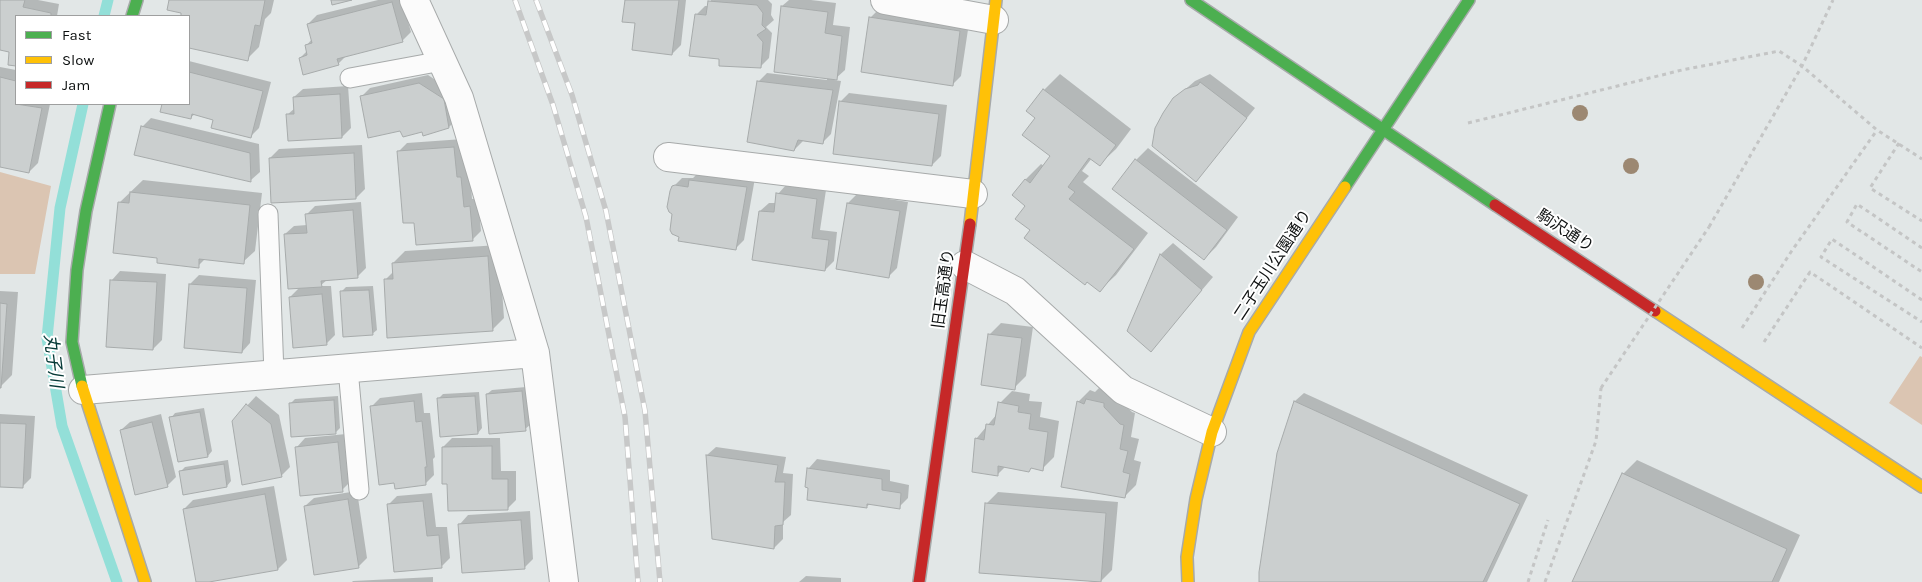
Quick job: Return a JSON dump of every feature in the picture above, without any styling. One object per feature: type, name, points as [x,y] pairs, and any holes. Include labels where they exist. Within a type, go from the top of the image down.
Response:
[{"type":"street","points":[[132,15],[137,0]]},
{"type":"street","points":[[414,0],[459,98],[536,354],[564,582]]},
{"type":"street","points":[[885,0],[995,10]]},
{"type":"street","name":"駒沢通り","points":[[1191,0],[1922,487]]},
{"type":"street","name":"二子玉川公園通り","points":[[1188,582],[1187,557],[1196,499],[1212,432],[1248,332],[1470,0]]},
{"type":"street","name":"旧玉高通り","points":[[918,582],[964,265],[995,10]]},
{"type":"street","points":[[110,105],[86,211],[77,270],[72,342],[83,390],[145,582]]},
{"type":"street","points":[[668,157],[973,194]]},
{"type":"street","points":[[964,265],[1015,291],[1123,390],[1212,432]]},
{"type":"street","points":[[83,390],[536,354]]},
{"type":"lane","points":[[350,78],[442,61]]},
{"type":"lane","points":[[268,214],[274,374]]},
{"type":"lane","points":[[348,369],[360,490]]},
{"type":"path","points":[[1546,582],[1596,441],[1601,388],[1709,227],[1802,66],[1833,0]]},
{"type":"path","points":[[1468,123],[1682,70],[1779,51],[1802,66],[1877,130],[1922,159]]},
{"type":"path","points":[[1739,333],[1792,252],[1877,130]]},
{"type":"path","points":[[1899,144],[1870,188],[1922,221]]},
{"type":"path","points":[[1922,248],[1857,204],[1847,222],[1922,272]]},
{"type":"path","points":[[1922,300],[1832,239],[1821,257],[1922,322]]},
{"type":"path","points":[[1761,347],[1810,272],[1922,348]]},
{"type":"path","points":[[1528,582],[1548,520]]},
{"type":"shaded area","points":[[0,172],[51,186],[35,274],[0,274]]},
{"type":"shaded area","points":[[1920,356],[1922,357],[1922,425],[1889,403]]},
{"type":"building","points":[[0,0],[25,0],[23,7],[51,13],[51,15],[15,15],[15,66],[8,65],[9,52],[0,50]]},
{"type":"building","points":[[169,0],[265,0],[260,26],[255,25],[248,61],[190,48],[190,15],[181,15],[181,13],[167,10]]},
{"type":"building","points":[[331,0],[352,0],[332,5]]},
{"type":"building","points":[[625,0],[679,0],[672,55],[632,50],[635,23],[622,22]]},
{"type":"building","points":[[708,1],[757,5],[763,13],[762,25],[766,29],[757,35],[763,42],[761,68],[719,66],[719,59],[689,56],[695,14],[706,15]]},
{"type":"building","points":[[392,2],[403,42],[337,59],[339,65],[303,75],[299,58],[307,55],[305,45],[312,43],[307,24]]},
{"type":"building","points":[[781,6],[828,12],[825,33],[842,36],[837,80],[774,72]]},
{"type":"building","points":[[869,17],[960,31],[953,86],[861,72]]},
{"type":"building","points":[[190,72],[263,91],[251,138],[211,128],[213,120],[192,114],[191,119],[160,112],[162,105],[190,105]]},
{"type":"building","points":[[0,77],[15,81],[15,105],[42,108],[29,173],[0,167]]},
{"type":"building","points":[[757,81],[833,90],[823,144],[798,140],[794,151],[747,142]]},
{"type":"building","points":[[1200,82],[1247,118],[1196,182],[1152,146],[1155,128],[1173,98],[1185,89],[1198,85]]},
{"type":"building","points":[[419,83],[444,99],[449,128],[423,136],[422,132],[403,137],[400,131],[368,138],[360,96]]},
{"type":"building","points":[[1043,89],[1116,145],[1100,166],[1089,158],[1068,187],[1075,192],[1069,199],[1134,249],[1100,292],[1087,282],[1085,285],[1024,238],[1030,230],[1015,219],[1025,206],[1012,195],[1025,179],[1030,183],[1050,156],[1022,135],[1035,118],[1026,111]]},
{"type":"building","points":[[340,94],[342,138],[288,141],[286,114],[294,114],[293,97]]},
{"type":"building","points":[[839,101],[939,114],[932,166],[833,154]]},
{"type":"building","points":[[141,126],[250,153],[251,182],[134,155]]},
{"type":"building","points":[[454,147],[457,177],[461,177],[464,207],[470,206],[473,241],[416,245],[414,223],[403,223],[397,151]]},
{"type":"building","points":[[354,153],[356,199],[271,203],[269,158]]},
{"type":"building","points":[[1135,159],[1227,230],[1204,260],[1112,189]]},
{"type":"building","points":[[689,180],[747,187],[736,250],[678,241],[679,237],[672,234],[670,230],[672,214],[667,207],[670,191],[672,186],[675,185],[688,187]]},
{"type":"building","points":[[130,192],[250,205],[244,264],[199,259],[199,268],[157,263],[157,258],[113,253],[118,202],[129,203]]},
{"type":"building","points":[[776,193],[817,199],[812,238],[829,240],[825,271],[752,260],[759,211],[774,212]]},
{"type":"building","points":[[847,203],[900,211],[889,278],[836,269]]},
{"type":"building","points":[[353,210],[358,278],[321,281],[322,287],[288,289],[284,234],[307,233],[305,214]]},
{"type":"building","points":[[1160,254],[1202,290],[1151,352],[1127,331]]},
{"type":"building","points":[[488,256],[493,331],[387,338],[384,279],[393,279],[392,263]]},
{"type":"building","points":[[110,280],[157,282],[153,350],[106,347]]},
{"type":"building","points":[[189,284],[247,288],[242,353],[184,348]]},
{"type":"building","points":[[369,290],[373,335],[343,337],[340,291]]},
{"type":"building","points":[[322,294],[327,345],[293,348],[289,297]]},
{"type":"building","points":[[0,303],[7,304],[1,388],[0,388]]},
{"type":"building","points":[[988,334],[1022,338],[1015,390],[981,385]]},
{"type":"building","points":[[522,391],[526,431],[489,434],[486,394]]},
{"type":"building","points":[[475,396],[478,434],[440,437],[437,398]]},
{"type":"building","points":[[1086,399],[1104,403],[1104,407],[1120,424],[1124,425],[1120,449],[1128,451],[1123,472],[1130,474],[1125,498],[1061,487],[1077,401],[1084,404]]},
{"type":"building","points":[[334,400],[336,434],[291,437],[289,403]]},
{"type":"building","points":[[414,401],[416,422],[422,421],[427,467],[425,467],[426,485],[395,489],[394,483],[379,485],[370,406]]},
{"type":"building","points":[[1294,401],[1520,504],[1483,582],[1259,582],[1277,453]]},
{"type":"building","points":[[998,402],[1019,406],[1018,412],[1031,414],[1029,429],[1048,432],[1043,471],[1031,468],[1029,472],[998,466],[998,476],[972,472],[975,438],[984,440],[986,424],[994,425]]},
{"type":"building","points":[[246,404],[271,424],[282,477],[242,485],[232,421]]},
{"type":"building","points":[[200,412],[208,457],[178,462],[169,417]]},
{"type":"building","points":[[152,422],[168,487],[135,495],[120,430]]},
{"type":"building","points":[[0,423],[26,424],[23,488],[0,487]]},
{"type":"building","points":[[338,442],[343,492],[300,496],[295,447]]},
{"type":"building","points":[[492,446],[492,479],[508,479],[508,510],[448,511],[447,484],[442,484],[442,447]]},
{"type":"building","points":[[706,455],[778,465],[775,482],[785,482],[783,525],[775,526],[774,549],[712,539]]},
{"type":"building","points":[[224,464],[227,487],[183,495],[179,471]]},
{"type":"building","points":[[807,468],[882,479],[882,490],[901,493],[900,509],[867,504],[867,508],[807,500],[808,488],[805,487]]},
{"type":"building","points":[[1622,473],[1787,549],[1772,582],[1572,582]]},
{"type":"building","points":[[265,494],[278,570],[209,582],[196,582],[183,509]]},
{"type":"building","points":[[348,499],[359,568],[314,575],[304,506]]},
{"type":"building","points":[[423,501],[427,536],[439,535],[442,568],[394,572],[387,504]]},
{"type":"building","points":[[985,503],[1106,513],[1101,582],[979,573]]},
{"type":"building","points":[[521,520],[525,569],[462,573],[458,524]]},
{"type":"waterway","name":"丸子川","points":[[104,15],[108,0]]},
{"type":"waterway","name":"丸子川","points":[[83,105],[60,208],[47,338],[62,426],[117,582]]},
{"type":"railway","points":[[515,0],[553,105],[586,217],[625,417],[638,582]]},
{"type":"railway","points":[[536,0],[572,95],[606,211],[645,411],[660,582]]},
{"type":"traffic: fast","points":[[132,15],[137,0]]},
{"type":"traffic: fast","points":[[1191,0],[1495,205]]},
{"type":"traffic: fast","points":[[1345,187],[1469,0]]},
{"type":"traffic: fast","points":[[82,386],[72,342],[77,270],[86,211],[110,105]]},
{"type":"traffic: slow","points":[[970,224],[996,0]]},
{"type":"traffic: slow","points":[[1188,582],[1187,557],[1196,499],[1212,432],[1249,332],[1345,187]]},
{"type":"traffic: slow","points":[[1655,311],[1922,487]]},
{"type":"traffic: slow","points":[[82,386],[145,582]]},
{"type":"traffic: jam","points":[[1495,205],[1655,311]]},
{"type":"traffic: jam","points":[[919,582],[970,224]]}]
